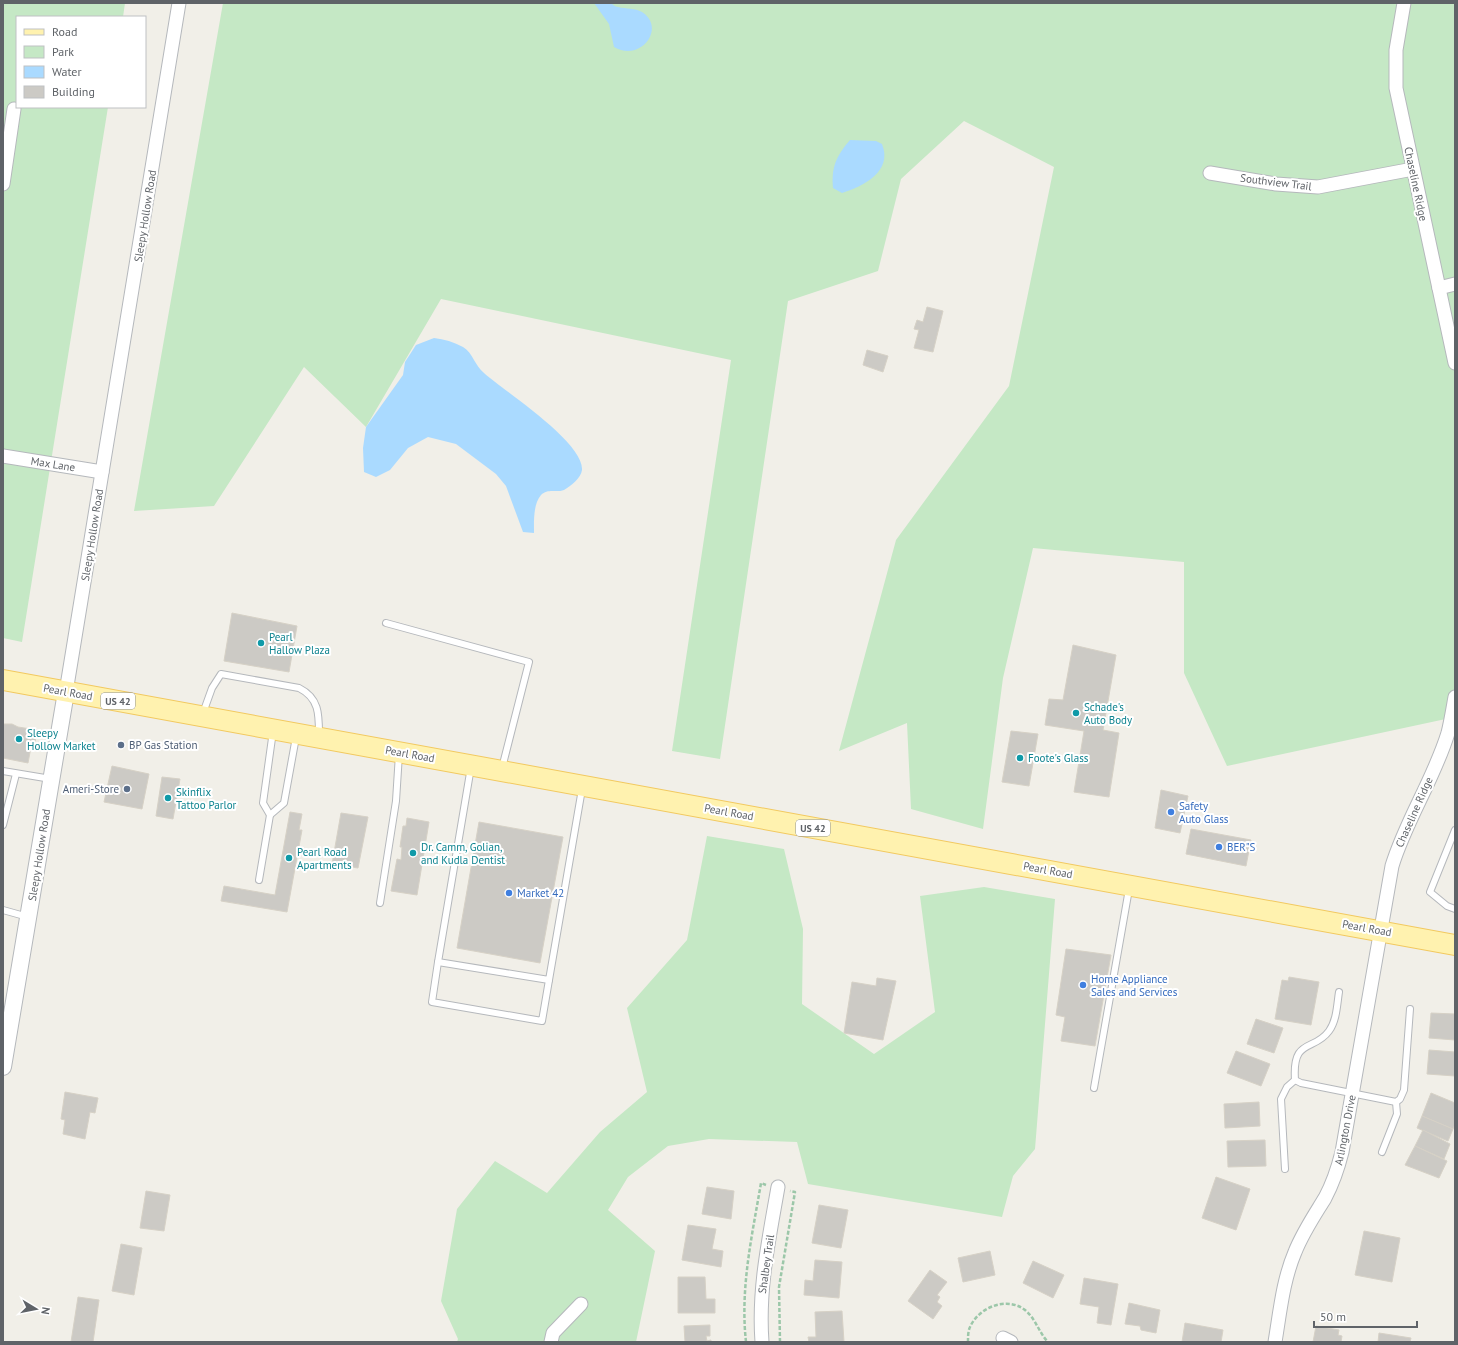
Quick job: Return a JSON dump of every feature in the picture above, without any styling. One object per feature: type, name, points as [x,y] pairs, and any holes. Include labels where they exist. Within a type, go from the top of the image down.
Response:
[{"type":"main road","name":"Pearl Road","points":[[3,680],[1455,945]]},
{"type":"street","name":"Sleepy Hollow Road","points":[[3,1067],[179,3]]},
{"type":"street","name":"Chaseline Ridge","points":[[1404,3],[1396,50],[1396,88],[1455,363]]},
{"type":"street","points":[[3,184],[14,109]]},
{"type":"street","name":"Southview Trail","points":[[1210,172],[1276,184],[1318,187],[1413,169]]},
{"type":"street","points":[[1439,288],[1455,284]]},
{"type":"street","name":"Max Lane","points":[[3,456],[102,472]]},
{"type":"street","name":"Chaseline Ridge","points":[[1380,931],[1392,866],[1398,846],[1443,748],[1448,732],[1455,696]]},
{"type":"street","name":"Arlington Drive","points":[[1275,1342],[1285,1281],[1294,1253],[1306,1226],[1325,1197],[1336,1174],[1342,1152],[1380,931]]},
{"type":"street","name":"Shalbey Trail","points":[[762,1342],[760,1314],[762,1283],[778,1187]]},
{"type":"street","points":[[551,1342],[553,1333],[581,1304]]},
{"type":"lane","points":[[386,623],[529,662],[501,771]]},
{"type":"lane","points":[[202,716],[212,688],[221,674],[299,688],[310,694],[319,713],[319,738]]},
{"type":"lane","points":[[259,880],[270,815],[263,803],[274,730]]},
{"type":"lane","points":[[270,815],[284,804],[297,734]]},
{"type":"lane","points":[[380,903],[396,801],[399,752]]},
{"type":"lane","points":[[471,766],[432,1002],[542,1021],[583,786]]},
{"type":"lane","points":[[3,771],[51,780]]},
{"type":"lane","points":[[3,824],[16,774]]},
{"type":"lane","points":[[1455,830],[1430,892],[1447,906],[1455,909]]},
{"type":"lane","points":[[1094,1088],[1130,885]]},
{"type":"lane","points":[[3,910],[29,917]]},
{"type":"lane","points":[[438,962],[549,980]]},
{"type":"lane","points":[[1285,1169],[1281,1099],[1287,1088],[1295,1080],[1295,1064],[1299,1053],[1306,1045],[1322,1038],[1329,1031],[1334,1020],[1340,992]]},
{"type":"lane","points":[[1396,1102],[1400,1099],[1404,1090],[1410,1009]]},
{"type":"lane","points":[[1295,1080],[1351,1094],[1396,1102]]},
{"type":"lane","points":[[1382,1152],[1397,1114],[1396,1102]]},
{"type":"path","points":[[746,1342],[744,1301],[746,1269],[761,1183],[795,1192],[779,1287],[780,1342]]},
{"type":"path","points":[[968,1342],[969,1327],[982,1311],[993,1306],[1009,1303],[1024,1309],[1032,1317],[1048,1342]]},
{"type":"green space","points":[[3,3],[125,3],[123,16],[16,16],[16,108],[108,108],[22,642],[3,638]]},
{"type":"green space","points":[[223,3],[1455,3],[1455,717],[1227,766],[1184,673],[1184,562],[1033,548],[1003,678],[983,829],[911,809],[907,723],[839,751],[896,540],[1009,386],[1054,167],[964,121],[901,179],[878,271],[788,301],[720,759],[672,751],[731,360],[441,299],[366,427],[304,367],[214,506],[134,511]]},
{"type":"green space","points":[[707,836],[784,849],[803,929],[802,1004],[874,1054],[935,1012],[920,896],[984,887],[1055,899],[1035,1149],[1013,1176],[1002,1217],[808,1184],[797,1142],[709,1139],[668,1146],[628,1177],[608,1210],[655,1251],[636,1342],[457,1342],[458,1339],[441,1301],[457,1209],[495,1161],[547,1193],[600,1132],[647,1092],[627,1008],[687,940]]},
{"type":"water","points":[[594,3],[610,3],[617,7],[642,12],[649,19],[652,26],[651,34],[647,42],[633,51],[624,51],[614,47],[609,24]]},
{"type":"water","points":[[850,140],[876,141],[882,144],[884,154],[883,162],[880,170],[867,182],[842,193],[833,188],[833,174],[841,151]]},
{"type":"water","points":[[434,338],[453,342],[463,347],[472,356],[481,370],[557,432],[570,446],[579,459],[582,470],[580,476],[575,482],[564,490],[546,492],[538,499],[534,513],[534,533],[523,532],[506,486],[496,474],[456,444],[428,437],[408,448],[390,470],[376,477],[364,472],[363,448],[366,427],[403,375],[405,362],[416,345]]},
{"type":"building","points":[[927,307],[943,311],[933,352],[914,348],[919,330],[914,329],[917,320],[923,322]]},
{"type":"building","points":[[867,350],[888,356],[883,372],[863,365]]},
{"type":"building","name":"Pearl Hallow Plaza","points":[[232,613],[297,626],[289,672],[224,661]]},
{"type":"building","name":"Schade's Auto Body","points":[[1073,645],[1116,655],[1103,730],[1119,733],[1109,797],[1074,792],[1084,731],[1045,725],[1049,699],[1063,700]]},
{"type":"building","name":"Sleepy Hollow Market","points":[[3,724],[12,724],[18,727],[37,730],[34,748],[31,747],[28,763],[3,758]]},
{"type":"building","name":"Foote's Glass","points":[[1011,731],[1038,734],[1029,786],[1002,782]]},
{"type":"building","points":[[112,766],[149,774],[142,809],[104,802]]},
{"type":"building","name":"Skinflix Tattoo Parlor","points":[[162,777],[180,779],[173,819],[156,816]]},
{"type":"building","name":"Safety Auto Glass","points":[[1161,790],[1188,796],[1180,833],[1155,828]]},
{"type":"building","name":"Pearl Road Apartments","points":[[290,812],[302,814],[299,830],[302,830],[287,912],[221,901],[224,886],[275,895]]},
{"type":"building","points":[[341,813],[368,817],[358,868],[332,864]]},
{"type":"building","name":"Dr. Camm, Golian, and Kudla Dentist","points":[[407,818],[429,822],[417,895],[391,891],[397,859],[401,860],[402,847],[400,847],[403,826],[406,826]]},
{"type":"building","name":"Market 42","points":[[479,822],[563,837],[540,963],[457,948]]},
{"type":"building","name":"BER\"S","points":[[1191,829],[1251,840],[1246,866],[1186,854]]},
{"type":"building","name":"Home Appliance Sales and Services","points":[[1066,949],[1111,955],[1095,1046],[1061,1041],[1065,1017],[1056,1015]]},
{"type":"building","points":[[1289,977],[1319,982],[1311,1025],[1275,1019],[1282,980],[1288,981]]},
{"type":"building","points":[[877,978],[896,981],[883,1040],[844,1033],[852,982],[876,986]]},
{"type":"building","points":[[1431,1013],[1455,1014],[1455,1040],[1429,1038]]},
{"type":"building","points":[[1256,1019],[1283,1028],[1274,1053],[1247,1044]]},
{"type":"building","points":[[1429,1050],[1455,1052],[1455,1076],[1427,1074]]},
{"type":"building","points":[[1236,1051],[1270,1064],[1261,1086],[1227,1073]]},
{"type":"building","points":[[65,1092],[98,1098],[95,1113],[90,1112],[85,1139],[63,1134],[65,1120],[61,1119]]},
{"type":"building","points":[[1431,1093],[1455,1103],[1455,1124],[1453,1129],[1422,1116]]},
{"type":"building","points":[[1259,1102],[1260,1126],[1225,1128],[1224,1104]]},
{"type":"building","points":[[1422,1116],[1453,1129],[1448,1141],[1417,1128]]},
{"type":"building","points":[[1423,1130],[1450,1144],[1444,1159],[1415,1146]]},
{"type":"building","points":[[1265,1140],[1266,1166],[1228,1167],[1227,1141]]},
{"type":"building","points":[[1415,1146],[1447,1161],[1439,1178],[1405,1165]]},
{"type":"building","points":[[1216,1177],[1250,1189],[1236,1230],[1202,1218]]},
{"type":"building","points":[[707,1187],[734,1191],[731,1219],[702,1214]]},
{"type":"building","points":[[146,1191],[170,1195],[164,1231],[140,1228]]},
{"type":"building","points":[[819,1205],[848,1210],[841,1248],[812,1243]]},
{"type":"building","points":[[688,1225],[716,1229],[712,1249],[723,1251],[721,1267],[682,1260]]},
{"type":"building","points":[[1364,1231],[1400,1238],[1392,1282],[1355,1275]]},
{"type":"building","points":[[121,1244],[142,1248],[134,1295],[112,1291]]},
{"type":"building","points":[[990,1251],[995,1275],[963,1282],[958,1258]]},
{"type":"building","points":[[815,1260],[842,1262],[839,1298],[804,1295],[805,1280],[813,1281]]},
{"type":"building","points":[[1033,1261],[1064,1275],[1053,1298],[1023,1283]]},
{"type":"building","points":[[930,1270],[947,1282],[937,1295],[940,1297],[937,1302],[942,1306],[933,1319],[908,1301]]},
{"type":"building","points":[[678,1277],[705,1277],[706,1299],[715,1299],[715,1313],[678,1313]]},
{"type":"building","points":[[1084,1278],[1118,1284],[1111,1325],[1097,1323],[1099,1307],[1080,1304]]},
{"type":"building","points":[[78,1297],[99,1300],[93,1342],[71,1342]]},
{"type":"building","points":[[1129,1303],[1160,1310],[1156,1333],[1141,1330],[1140,1326],[1125,1324]]},
{"type":"building","points":[[842,1311],[844,1342],[809,1342],[808,1337],[816,1337],[815,1312]]},
{"type":"building","points":[[1185,1323],[1223,1330],[1221,1342],[1182,1342]]},
{"type":"building","points":[[710,1325],[710,1336],[706,1336],[707,1341],[711,1340],[711,1342],[685,1342],[684,1326]]},
{"type":"building","points":[[1316,1326],[1339,1330],[1338,1335],[1342,1336],[1341,1342],[1313,1342]]},
{"type":"building","points":[[1379,1333],[1411,1338],[1410,1342],[1378,1342]]},
{"type":"place","name":"Pearl Hallow Plaza","points":[[261,643]]},
{"type":"place","name":"Schade's Auto Body","points":[[1076,713]]},
{"type":"place","name":"Sleepy Hollow Market","points":[[19,739]]},
{"type":"place","name":"BP Gas Station","points":[[121,745]]},
{"type":"place","name":"Foote's Glass","points":[[1020,758]]},
{"type":"place","name":"Ameri-Store","points":[[127,789]]},
{"type":"place","name":"Skinflix Tattoo Parlor","points":[[168,798]]},
{"type":"place","name":"Safety Auto Glass","points":[[1171,812]]},
{"type":"place","name":"BER\"S","points":[[1219,847]]},
{"type":"place","name":"Dr. Camm, Golian, and Kudla Dentist","points":[[413,853]]},
{"type":"place","name":"Pearl Road Apartments","points":[[289,858]]},
{"type":"place","name":"Market 42","points":[[509,893]]},
{"type":"place","name":"Home Appliance Sales and Services","points":[[1083,985]]}]
